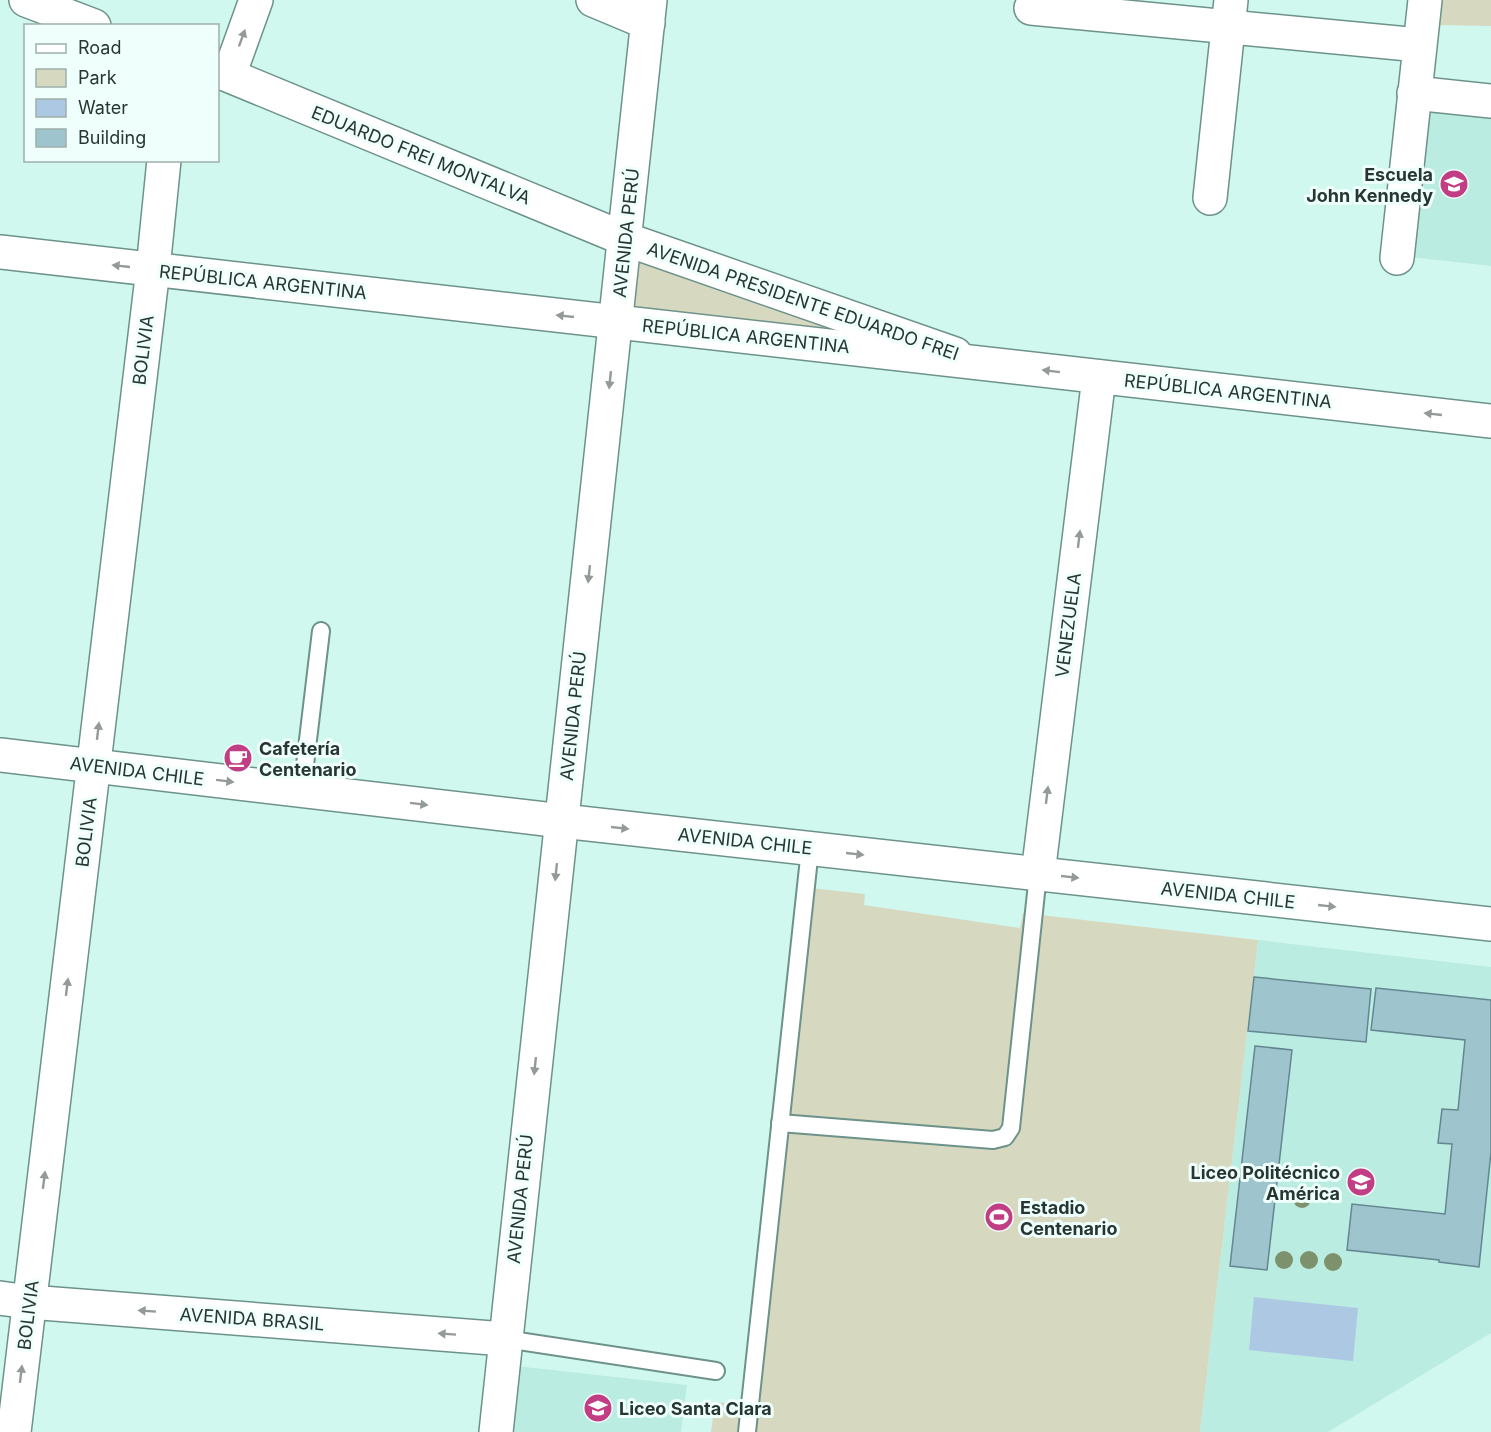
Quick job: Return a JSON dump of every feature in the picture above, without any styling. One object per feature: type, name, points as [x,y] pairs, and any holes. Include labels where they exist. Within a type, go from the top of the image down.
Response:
[{"type":"street","points":[[26,0],[89,24]]},
{"type":"street","points":[[223,73],[256,0]]},
{"type":"street","points":[[593,0],[649,11]]},
{"type":"street","points":[[1396,258],[1425,0]]},
{"type":"street","points":[[1030,8],[1230,13],[1419,45]]},
{"type":"street","name":"AVENIDA PERÚ","points":[[496,1432],[649,11]]},
{"type":"street","points":[[1210,198],[1230,13]]},
{"type":"street","name":"EDUARDO FREI MONTALVA","points":[[223,73],[625,238]]},
{"type":"street","points":[[1414,93],[1491,101]]},
{"type":"street","name":"BOLIVIA","points":[[14,1432],[15,1300],[94,766],[164,162]]},
{"type":"street","name":"AVENIDA PRESIDENTE EDUARDO FREI","points":[[625,238],[981,363]]},
{"type":"street","name":"REPÚBLICA ARGENTINA","points":[[0,252],[1491,421]]},
{"type":"street","name":"VENEZUELA","points":[[1038,874],[1099,376]]},
{"type":"street","name":"AVENIDA CHILE","points":[[0,755],[562,821],[1491,924]]},
{"type":"street","name":"AVENIDA BRASIL","points":[[15,1300],[505,1339]]},
{"type":"lane","points":[[302,790],[321,632]]},
{"type":"lane","points":[[747,1432],[810,849]]},
{"type":"lane","points":[[780,1123],[993,1140],[1005,1137],[1011,1128],[1038,874]]},
{"type":"lane","points":[[505,1339],[717,1371]]},
{"type":"shaded area","name":"Escuela John Kennedy","points":[[1425,104],[1491,110],[1491,266],[1410,257]]},
{"type":"shaded area","name":"Liceo Politécnico América","points":[[1258,940],[1491,967],[1491,1333],[1328,1432],[1200,1432]]},
{"type":"shaded area","name":"Liceo Santa Clara","points":[[516,1366],[687,1385],[681,1432],[509,1432]]},
{"type":"green space","points":[[1441,0],[1491,0],[1491,26],[1437,25]]},
{"type":"green space","points":[[630,259],[897,340],[628,313]]},
{"type":"green space","name":"Estadio Centenario","points":[[811,888],[865,894],[864,905],[1020,928],[1023,913],[1258,940],[1200,1432],[711,1432],[715,1402],[750,1405]]},
{"type":"water","points":[[1254,1297],[1358,1308],[1353,1361],[1249,1350]]},
{"type":"building","points":[[1254,977],[1371,989],[1366,1042],[1248,1031]]},
{"type":"building","points":[[1376,988],[1491,1000],[1491,1152],[1479,1267],[1439,1262],[1439,1260],[1347,1250],[1352,1204],[1445,1214],[1452,1144],[1438,1143],[1442,1109],[1458,1110],[1465,1040],[1371,1030]]},
{"type":"building","points":[[1255,1046],[1292,1050],[1267,1270],[1230,1266]]},
{"type":"place","name":"Escuela John Kennedy","points":[[1454,184]]},
{"type":"place","name":"Cafetería Centenario","points":[[238,758]]},
{"type":"place","name":"Liceo Politécnico América","points":[[1361,1182]]},
{"type":"place","name":"Estadio Centenario","points":[[999,1217]]},
{"type":"place","name":"Liceo Santa Clara","points":[[598,1408]]}]
